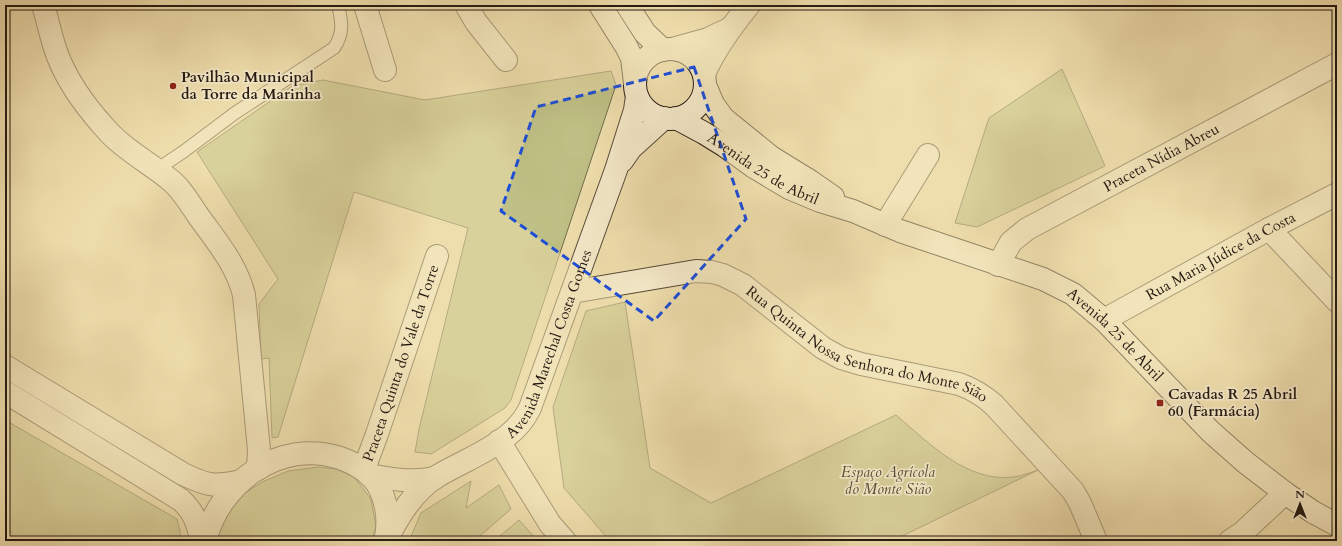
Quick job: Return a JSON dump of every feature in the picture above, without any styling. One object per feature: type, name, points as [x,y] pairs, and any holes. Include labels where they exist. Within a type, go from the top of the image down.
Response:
[{"type":"street","points":[[5,366],[197,481],[220,485],[249,475],[259,450],[244,295],[240,280],[232,263],[187,200],[170,180],[124,146],[106,129],[87,106],[69,79],[57,55],[43,5]]},
{"type":"street","points":[[365,5],[385,70]]},
{"type":"street","points":[[466,5],[476,22],[506,60]]},
{"type":"street","points":[[600,5],[632,58],[636,90],[643,107],[653,114],[670,118],[687,114],[696,107],[703,96],[704,79],[709,61],[731,28],[749,5]]},
{"type":"street","points":[[627,5],[645,33],[667,50],[682,51],[692,57],[699,65],[704,79]]},
{"type":"street","points":[[636,90],[636,75],[640,66],[654,53],[708,39],[731,28]]},
{"type":"street","name":"Praceta Nídia Abreu","points":[[998,265],[1011,242],[1027,229],[1337,64]]},
{"type":"street","name":"Avenida 25 de Abril","points":[[704,79],[713,104],[723,118],[737,131],[771,157],[810,181],[853,211]]},
{"type":"street","name":"Avenida Marechal Costa Gomes","points":[[385,541],[397,520],[419,491],[435,478],[499,442],[518,426],[530,408],[616,170],[635,110],[636,90]]},
{"type":"street","name":"Avenida Marechal Costa Gomes","points":[[616,170],[631,148],[670,118]]},
{"type":"street","name":"Avenida 25 de Abril","points":[[670,118],[704,133],[754,167],[789,188],[820,202],[853,211],[998,265],[1043,279],[1073,294],[1104,320],[1210,431],[1245,462],[1285,493],[1313,512],[1337,525]]},
{"type":"street","points":[[885,224],[928,155]]},
{"type":"street","name":"Rua Maria Júdice da Costa","points":[[1104,320],[1269,229],[1337,194]]},
{"type":"street","points":[[1269,229],[1337,301]]},
{"type":"street","name":"Praceta Quinta do Vale da Torre","points":[[366,472],[377,434],[437,256]]},
{"type":"street","name":"Rua Quinta Nossa Senhora do Monte Sião","points":[[572,292],[676,273],[696,271],[712,272],[732,279],[743,285],[822,348],[841,358],[861,364],[959,384],[970,388],[981,394],[994,405],[1064,480],[1080,503],[1096,541]]},
{"type":"street","points":[[5,392],[181,500],[189,507],[195,516],[204,541]]},
{"type":"street","points":[[86,441],[97,422]]},
{"type":"street","points":[[499,442],[550,524],[565,541]]},
{"type":"street","points":[[204,541],[218,508],[231,490],[249,475],[266,464],[282,458],[312,454],[323,454],[350,462],[366,472],[376,483],[383,495],[387,507],[388,520],[385,541]]},
{"type":"street","name":"Avenida Marechal Costa Gomes","points":[[366,472],[395,480],[409,481],[435,478]]},
{"type":"street","points":[[1230,541],[1242,533],[1285,493]]},
{"type":"lane","points":[[156,170],[183,152],[235,113],[334,48],[339,40],[342,30],[338,5]]},
{"type":"highlighted area","points":[[694,67],[746,219],[654,321],[501,211],[536,107]]},
{"type":"green space","points":[[1062,69],[1105,166],[977,227],[955,223],[989,118]]},
{"type":"green space","points":[[611,71],[616,85],[511,400],[505,408],[431,454],[415,452],[419,429],[468,228],[354,192],[278,437],[272,438],[269,358],[261,359],[259,304],[278,279],[197,152],[292,86],[323,80],[425,100]]},
{"type":"green space","name":"Espaço Agrícola do Monte Sião","points":[[625,302],[650,468],[711,503],[896,415],[935,449],[950,459],[980,474],[997,477],[1014,477],[1038,470],[892,541],[610,541],[564,488],[553,407],[586,311]]},
{"type":"green space","points":[[5,420],[177,519],[180,531],[180,541],[13,541],[12,533],[5,526]]},
{"type":"green space","points":[[319,467],[336,469],[354,477],[371,499],[376,527],[371,541],[217,541],[218,529],[239,497],[262,482],[288,471]]},
{"type":"green space","points":[[471,481],[466,508],[499,485],[511,509],[474,541],[462,541],[460,539],[459,541],[409,541],[421,513]]},
{"type":"green space","points":[[519,520],[538,541],[494,541]]},
{"type":"place","name":"Pavilhão Municipal da Torre da Marinha","points":[[173,86]]},
{"type":"place","name":"Cavadas R 25 Abril 60 (Farmácia)","points":[[1160,403]]}]
